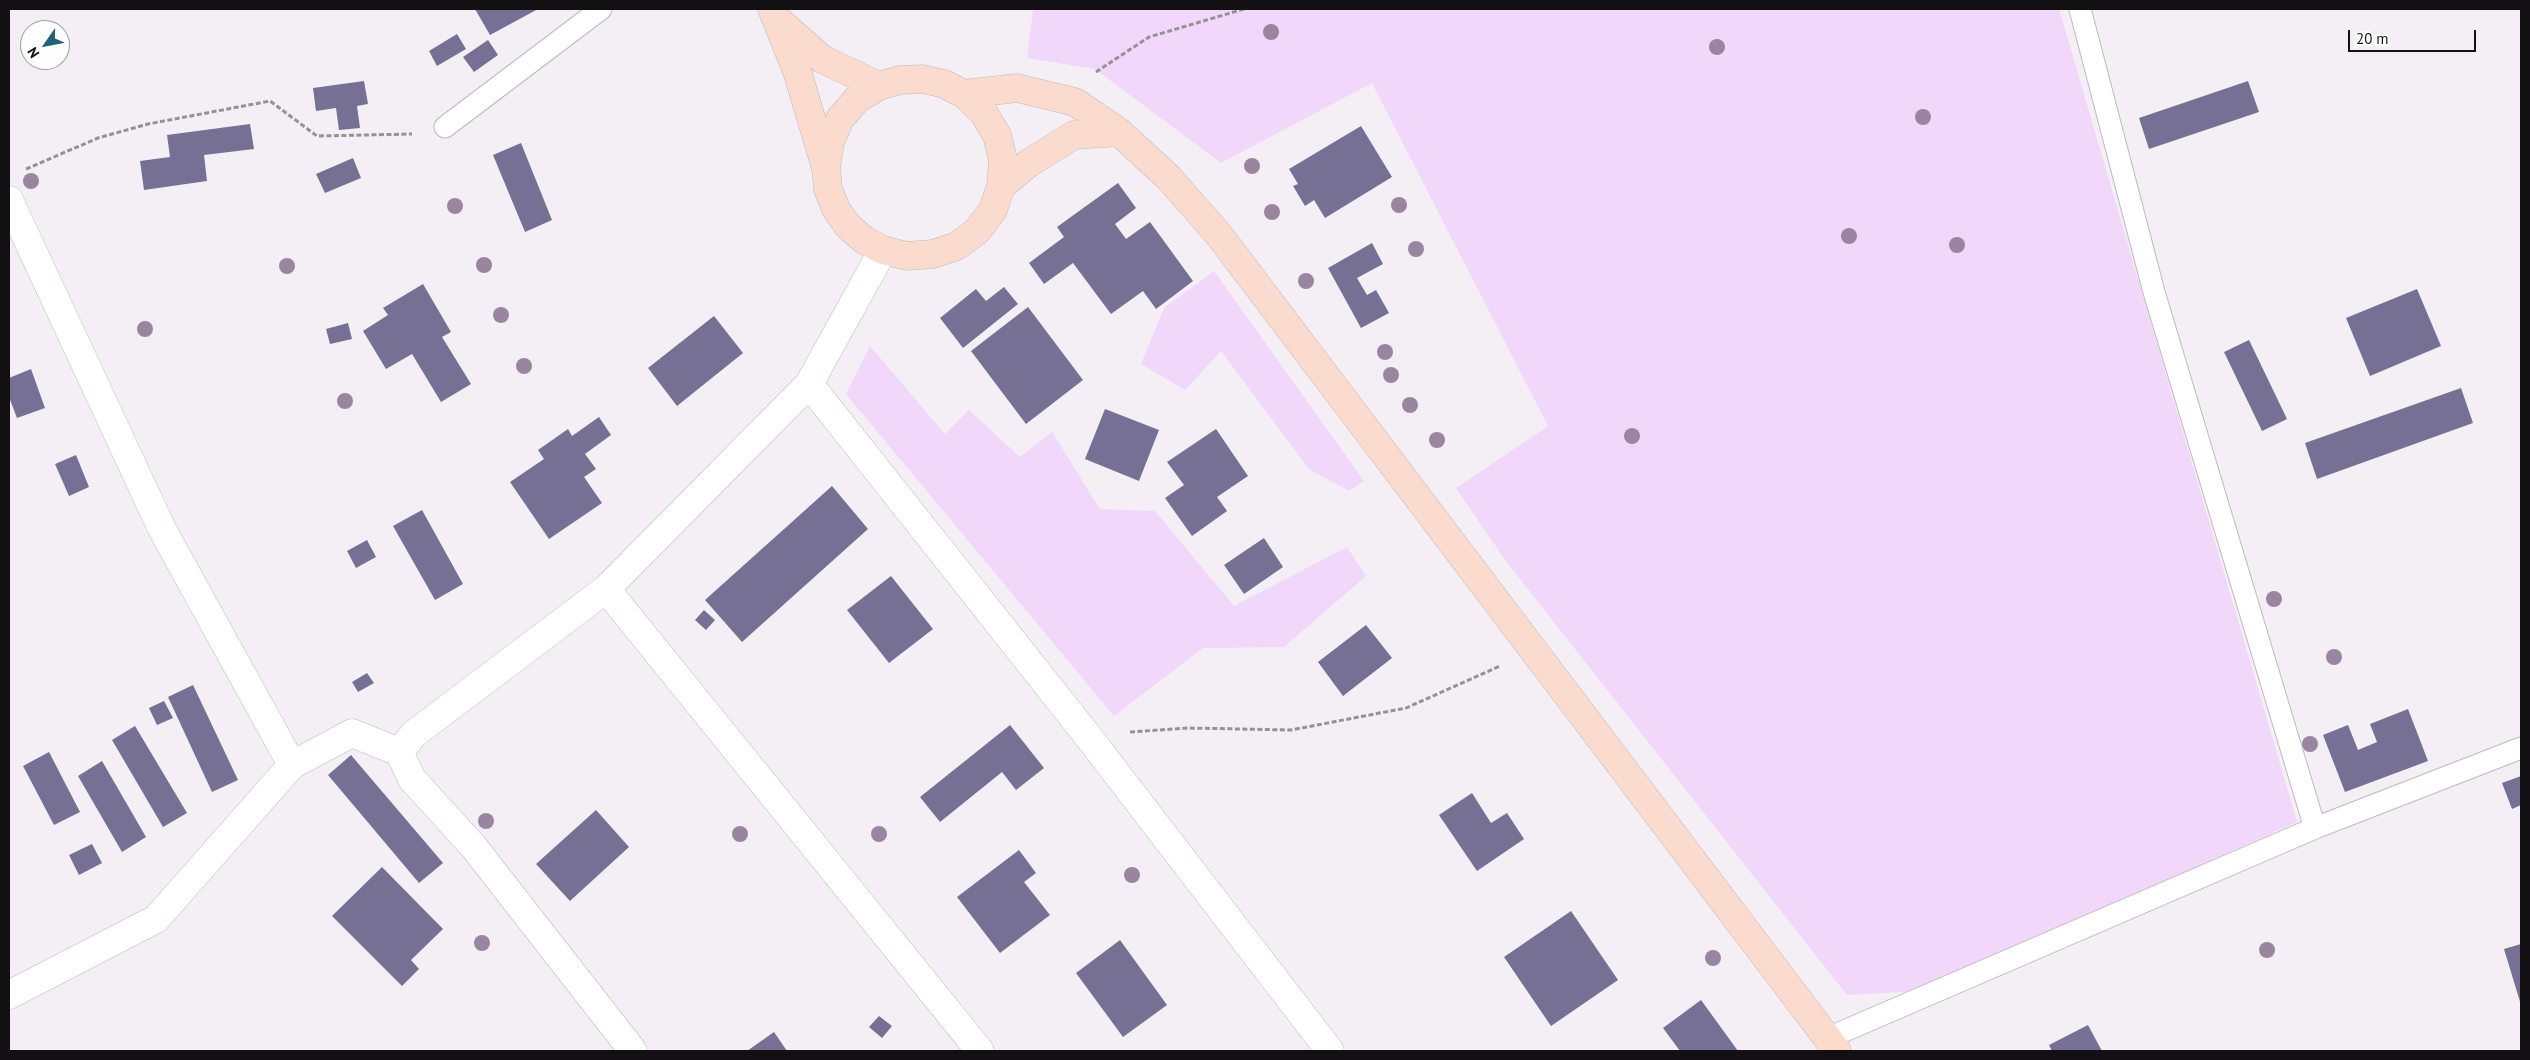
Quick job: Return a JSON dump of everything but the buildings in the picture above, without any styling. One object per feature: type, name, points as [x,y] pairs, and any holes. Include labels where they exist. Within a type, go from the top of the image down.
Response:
[{"type":"street","points":[[775,14],[822,59],[879,86]]},
{"type":"street","points":[[775,14],[797,71],[826,168],[828,189],[836,209],[848,226],[864,240],[883,250],[907,256],[933,254],[957,246],[977,230],[993,210],[1002,186],[1003,160],[997,135],[984,112],[964,94],[944,84],[923,79],[900,80],[879,86],[857,99],[840,118],[830,142],[826,168]]},
{"type":"street","points":[[964,94],[1017,88],[1075,102],[1119,132],[1169,178],[1219,235],[1833,1045]]},
{"type":"street","points":[[1002,186],[1029,163],[1074,135],[1119,132]]},
{"type":"street","points":[[9,200],[162,529],[292,765]]},
{"type":"street","points":[[399,752],[414,734],[606,590],[810,384],[883,250]]},
{"type":"street","points":[[810,384],[1087,735],[1330,1051]]},
{"type":"street","points":[[606,590],[980,1051]]},
{"type":"street","points":[[9,995],[156,919],[292,765],[352,733],[399,752],[412,779],[473,846],[634,1051]]},
{"type":"lane","points":[[445,127],[601,9]]},
{"type":"lane","points":[[2080,9],[2154,292],[2315,828]]},
{"type":"lane","points":[[1833,1045],[2315,828],[2521,748]]},
{"type":"path","points":[[1075,102],[1089,77],[1149,37],[1244,9]]},
{"type":"path","points":[[24,170],[98,138],[148,124],[270,102],[317,136],[408,135],[445,127]]},
{"type":"path","points":[[1087,735],[1188,728],[1291,730],[1406,708],[1501,666],[1546,665]]},
{"type":"shaded area","points":[[1033,9],[2059,9],[2297,822],[1918,991],[1847,995],[1505,560],[1456,488],[1548,426],[1372,83],[1221,163],[1095,69],[1027,58]]},
{"type":"shaded area","points":[[1214,271],[1364,481],[1349,491],[1309,469],[1221,351],[1185,390],[1141,364],[1164,308]]},
{"type":"shaded area","points":[[870,346],[945,434],[969,410],[1020,457],[1052,432],[1100,509],[1155,511],[1234,606],[1347,547],[1366,576],[1284,647],[1203,648],[1114,716],[846,394]]}]
